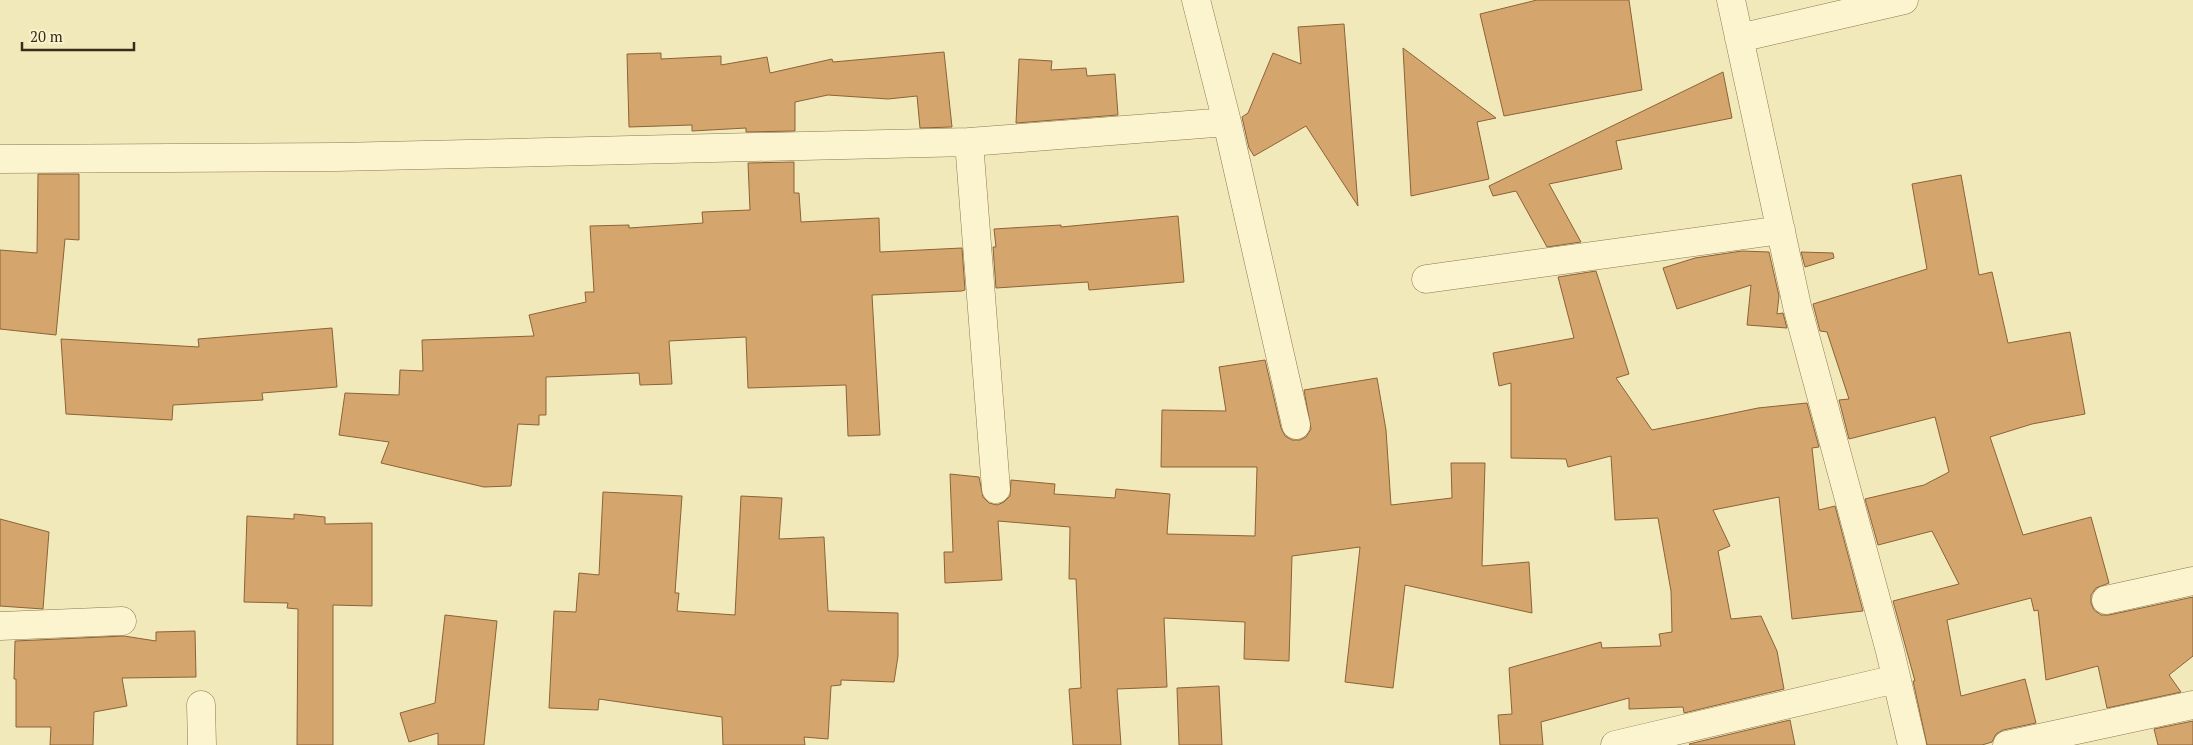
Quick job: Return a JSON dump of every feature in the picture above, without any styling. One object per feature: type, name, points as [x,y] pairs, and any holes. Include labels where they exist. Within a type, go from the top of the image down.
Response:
[{"type":"street","points":[[1196,0],[1227,122],[1296,425]]},
{"type":"street","points":[[1731,0],[1797,306],[1912,745]]},
{"type":"street","points":[[1739,38],[1904,0]]},
{"type":"street","points":[[0,159],[337,157],[969,142],[1227,122]]},
{"type":"street","points":[[969,142],[996,489]]},
{"type":"street","points":[[1426,279],[1781,230]]},
{"type":"street","points":[[2106,600],[2193,582]]},
{"type":"street","points":[[0,626],[122,621]]},
{"type":"street","points":[[1621,744],[1896,679]]},
{"type":"street","points":[[201,705],[202,745]]},
{"type":"street","points":[[2007,745],[2193,705]]},
{"type":"building","points":[[1537,0],[1629,0],[1642,90],[1504,116],[1480,14]]},
{"type":"building","points":[[1344,24],[1358,206],[1306,126],[1254,156],[1249,148],[1242,117],[1248,113],[1273,53],[1301,64],[1298,27]]},
{"type":"building","points":[[1403,48],[1496,118],[1477,122],[1489,179],[1411,196]]},
{"type":"building","points":[[944,52],[952,127],[920,128],[917,96],[888,99],[828,95],[795,102],[795,131],[746,132],[746,128],[692,131],[692,125],[629,127],[627,54],[661,53],[661,59],[721,56],[721,65],[767,57],[770,73],[832,59],[833,62]]},
{"type":"building","points":[[1019,59],[1052,61],[1051,70],[1086,68],[1087,76],[1115,74],[1118,115],[1016,123]]},
{"type":"building","points":[[1723,72],[1732,118],[1616,141],[1622,169],[1549,184],[1581,242],[1547,247],[1516,191],[1493,196],[1489,186]]},
{"type":"building","points":[[794,162],[794,193],[799,193],[801,222],[879,218],[880,252],[962,248],[965,290],[872,295],[880,435],[848,436],[846,385],[748,388],[746,337],[669,341],[672,384],[640,385],[639,373],[546,377],[546,415],[539,415],[539,425],[518,424],[511,486],[484,487],[381,463],[389,442],[339,435],[345,393],[399,395],[400,370],[423,371],[422,340],[534,336],[529,315],[586,302],[585,292],[594,292],[590,226],[629,225],[629,228],[703,223],[702,212],[750,210],[748,163]]},
{"type":"building","points":[[38,174],[79,174],[79,240],[65,239],[56,335],[0,329],[0,250],[37,253]]},
{"type":"building","points":[[1961,175],[1979,275],[1992,272],[2008,343],[2070,332],[2085,414],[2032,424],[1990,437],[2023,535],[2091,517],[2109,583],[2096,588],[2091,595],[2091,603],[2094,610],[2101,615],[2109,615],[2193,597],[2193,656],[2169,675],[2181,692],[2107,708],[2098,666],[2046,680],[2038,610],[2034,611],[2031,598],[1947,620],[1961,696],[2025,679],[2036,723],[2003,730],[1996,734],[1992,742],[1982,745],[1927,745],[1913,681],[1915,681],[1893,601],[1959,584],[1932,531],[1878,545],[1865,499],[1924,485],[1949,472],[1935,417],[1849,439],[1839,400],[1849,399],[1827,332],[1820,331],[1813,304],[1927,269],[1912,184]]},
{"type":"building","points":[[1178,216],[1184,282],[1089,290],[1088,282],[996,288],[993,247],[996,247],[994,229],[1061,225],[1061,227]]},
{"type":"building","points":[[1742,251],[1769,252],[1779,296],[1777,314],[1783,313],[1787,328],[1747,325],[1751,285],[1677,309],[1663,268],[1695,258]]},
{"type":"building","points":[[1801,252],[1833,253],[1834,258],[1805,267]]},
{"type":"building","points":[[1596,271],[1629,374],[1616,378],[1652,430],[1758,408],[1807,403],[1819,447],[1812,448],[1819,510],[1835,506],[1863,611],[1792,619],[1779,497],[1713,510],[1730,546],[1718,551],[1731,619],[1761,616],[1777,651],[1784,689],[1684,713],[1683,707],[1629,709],[1629,698],[1541,722],[1543,745],[1500,745],[1498,715],[1512,714],[1509,668],[1601,642],[1602,648],[1661,646],[1659,634],[1672,632],[1671,591],[1658,518],[1615,520],[1611,456],[1568,467],[1566,459],[1511,458],[1511,383],[1499,386],[1493,353],[1574,338],[1558,277]]},
{"type":"building","points":[[332,328],[337,387],[262,393],[263,400],[173,405],[172,420],[66,414],[61,339],[199,347],[198,339]]},
{"type":"building","points":[[1265,360],[1281,428],[1285,436],[1292,440],[1300,440],[1306,437],[1311,429],[1304,390],[1377,378],[1386,430],[1391,505],[1452,498],[1451,463],[1485,463],[1482,566],[1529,562],[1532,613],[1405,585],[1393,688],[1345,682],[1360,547],[1292,556],[1289,661],[1244,659],[1245,622],[1164,618],[1167,687],[1117,689],[1121,745],[1073,745],[1069,689],[1081,688],[1076,579],[1069,579],[1070,527],[998,521],[1002,580],[945,583],[944,552],[953,552],[950,474],[979,477],[983,497],[989,503],[997,505],[1004,502],[1010,496],[1011,480],[1055,484],[1054,494],[1115,498],[1116,489],[1170,494],[1167,534],[1255,536],[1257,467],[1161,467],[1162,410],[1226,411],[1219,367]]},
{"type":"building","points":[[603,492],[682,496],[675,593],[679,593],[677,611],[735,615],[741,496],[782,498],[779,539],[824,537],[828,611],[898,613],[898,656],[894,682],[841,680],[841,685],[831,686],[828,739],[804,737],[805,745],[723,745],[722,717],[599,699],[598,710],[549,708],[554,611],[576,612],[579,573],[599,575]]},
{"type":"building","points":[[294,514],[325,517],[325,524],[372,523],[372,606],[333,605],[333,745],[297,745],[298,609],[287,608],[288,603],[244,602],[247,516],[294,519]]},
{"type":"building","points":[[0,519],[49,532],[43,609],[0,606]]},
{"type":"building","points":[[445,615],[497,621],[484,745],[438,745],[438,733],[409,742],[400,713],[435,703]]},
{"type":"building","points":[[195,631],[196,677],[122,678],[127,706],[94,712],[93,745],[50,745],[51,727],[16,727],[15,641],[124,636],[156,641],[156,632]]},
{"type":"building","points":[[1219,686],[1222,745],[1179,745],[1177,688]]},
{"type":"building","points":[[1790,720],[1795,745],[1689,744]]},
{"type":"building","points":[[2193,721],[2193,745],[2158,745],[2154,729]]}]
